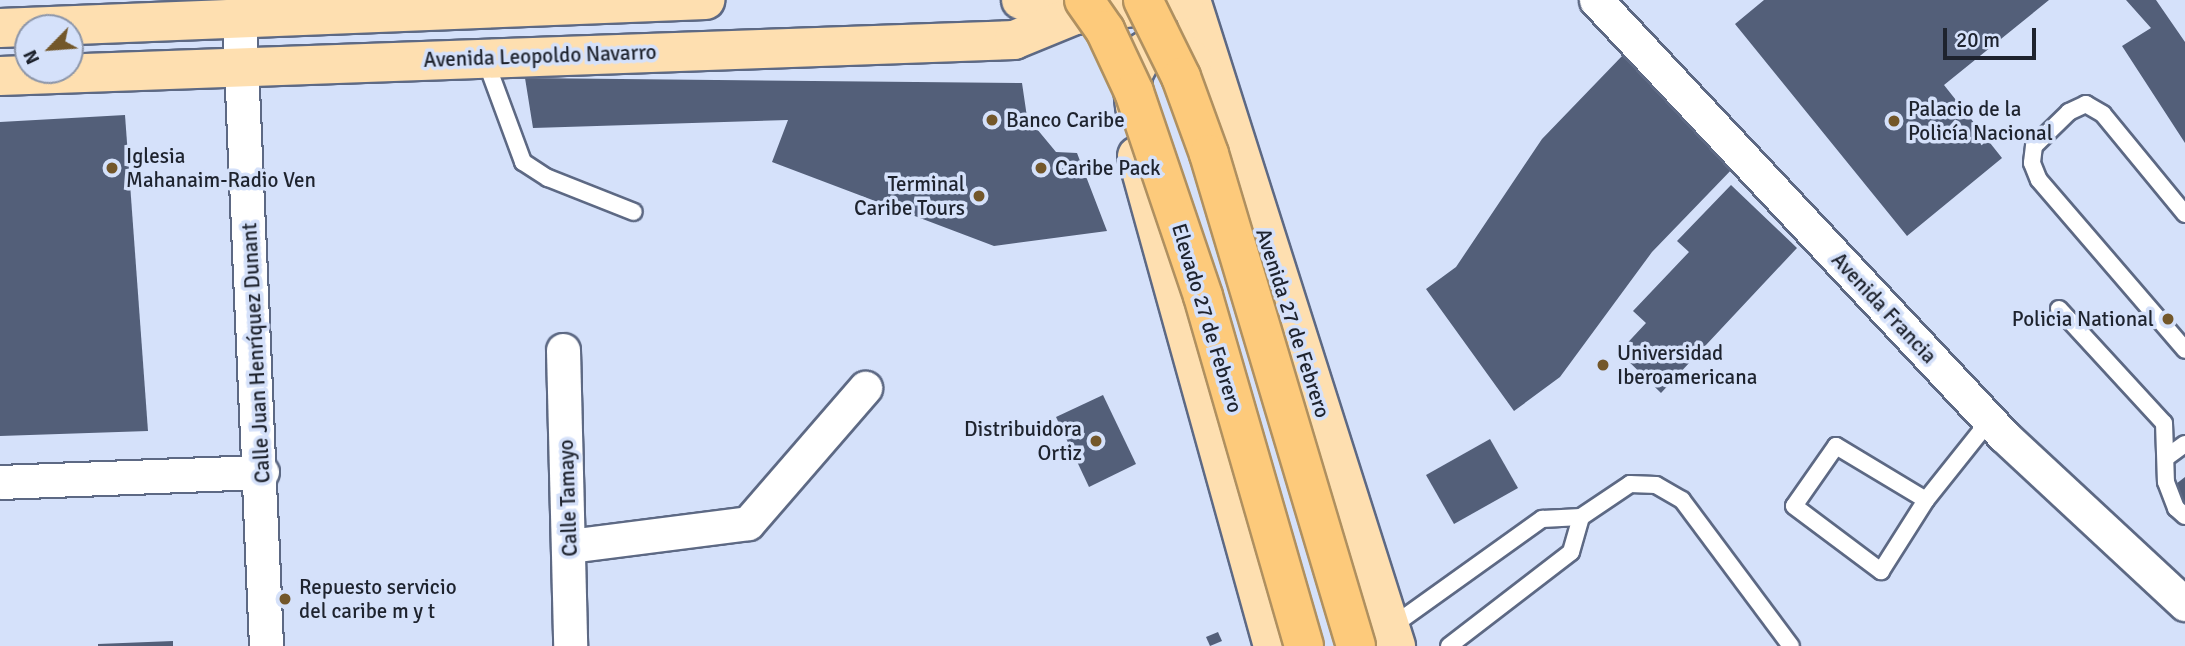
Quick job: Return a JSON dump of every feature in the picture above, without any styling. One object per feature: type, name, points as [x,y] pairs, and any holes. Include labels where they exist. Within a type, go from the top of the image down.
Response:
[{"type":"highway","points":[[1143,0],[1181,77],[1209,154],[1356,646]]},
{"type":"highway","name":"Elevado 27 de Febrero","points":[[1073,5],[1105,30],[1134,92],[1203,296],[1304,646]]},
{"type":"main road","points":[[0,28],[705,0]]},
{"type":"main road","name":"Avenida Leopoldo Navarro","points":[[1021,0],[1073,5],[1184,0]]},
{"type":"main road","name":"Avenida 27 de Febrero","points":[[1191,0],[1394,637]]},
{"type":"main road","points":[[1073,5],[1119,96],[1173,275],[1273,646]]},
{"type":"main road","name":"Avenida Leopoldo Navarro","points":[[0,76],[1014,40],[1073,5]]},
{"type":"main road","points":[[1173,275],[1174,239],[1132,96],[1135,64],[1156,46],[1183,50],[1198,69],[1248,217],[1268,247]]},
{"type":"street","name":"Avenida Francia","points":[[1596,0],[1989,421],[2185,604]]},
{"type":"street","name":"Calle Juan Henríquez Dunant","points":[[239,19],[262,472],[267,646]]},
{"type":"street","name":"Calle Tamayo","points":[[563,350],[570,646]]},
{"type":"street","points":[[569,546],[748,523],[865,388]]},
{"type":"street","points":[[0,481],[262,472]]},
{"type":"lane","points":[[485,58],[523,162],[548,178],[634,212]]},
{"type":"lane","points":[[2185,214],[2103,114],[2086,104],[2069,112],[2034,146],[2032,163],[2039,180],[2185,350]]},
{"type":"lane","points":[[2059,309],[2164,423],[2166,482],[2176,508],[2185,516]]},
{"type":"lane","points":[[1926,500],[1836,446],[1794,506],[1881,571],[1926,500],[1989,421]]},
{"type":"lane","points":[[2167,457],[2185,444]]},
{"type":"lane","points":[[1394,637],[1542,519],[1581,517],[1630,484],[1656,485],[1674,495],[1791,646]]},
{"type":"lane","points":[[1449,646],[1571,552],[1581,517]]},
{"type":"building","name":"Palacio de la Policía Nacional","points":[[1764,0],[2049,0],[1944,85],[2002,158],[1907,236],[1735,24]]},
{"type":"building","points":[[2126,0],[2156,0],[2185,42],[2185,143],[2122,46],[2151,28]]},
{"type":"building","points":[[1624,54],[1736,165],[1652,252],[1560,377],[1514,411],[1426,289],[1456,267],[1542,139]]},
{"type":"building","name":"Terminal Caribe Tours","points":[[525,78],[1022,83],[1027,117],[1056,152],[1077,153],[1107,231],[994,246],[772,162],[788,120],[533,128]]},
{"type":"building","points":[[125,115],[148,431],[0,436],[0,122]]},
{"type":"building","points":[[1731,185],[1797,248],[1661,393],[1619,352],[1646,323],[1633,311],[1689,252],[1677,241]]},
{"type":"building","name":"Distribuidora Ortiz","points":[[1103,395],[1136,464],[1089,487],[1056,417]]},
{"type":"building","points":[[1490,439],[1518,488],[1454,524],[1426,475]]},
{"type":"building","points":[[2185,477],[2185,504],[2172,487]]},
{"type":"building","points":[[1218,632],[1222,641],[1210,646],[1206,637]]},
{"type":"building","points":[[173,641],[173,646],[98,646],[98,644]]},
{"type":"place","name":"Banco Caribe","points":[[992,120]]},
{"type":"place","name":"Palacio de la Policía Nacional","points":[[1894,121]]},
{"type":"place","name":"Iglesia Mahanaim-Radio Ven","points":[[112,168]]},
{"type":"place","name":"Caribe Pack","points":[[1041,168]]},
{"type":"place","name":"Terminal Caribe Tours","points":[[979,196]]},
{"type":"place","name":"Policia National","points":[[2168,319]]},
{"type":"place","name":"Universidad Iberoamericana","points":[[1603,365]]},
{"type":"place","name":"Distribuidora Ortiz","points":[[1096,441]]},
{"type":"place","name":"Repuesto servicio del caribe m y t","points":[[285,599]]}]
